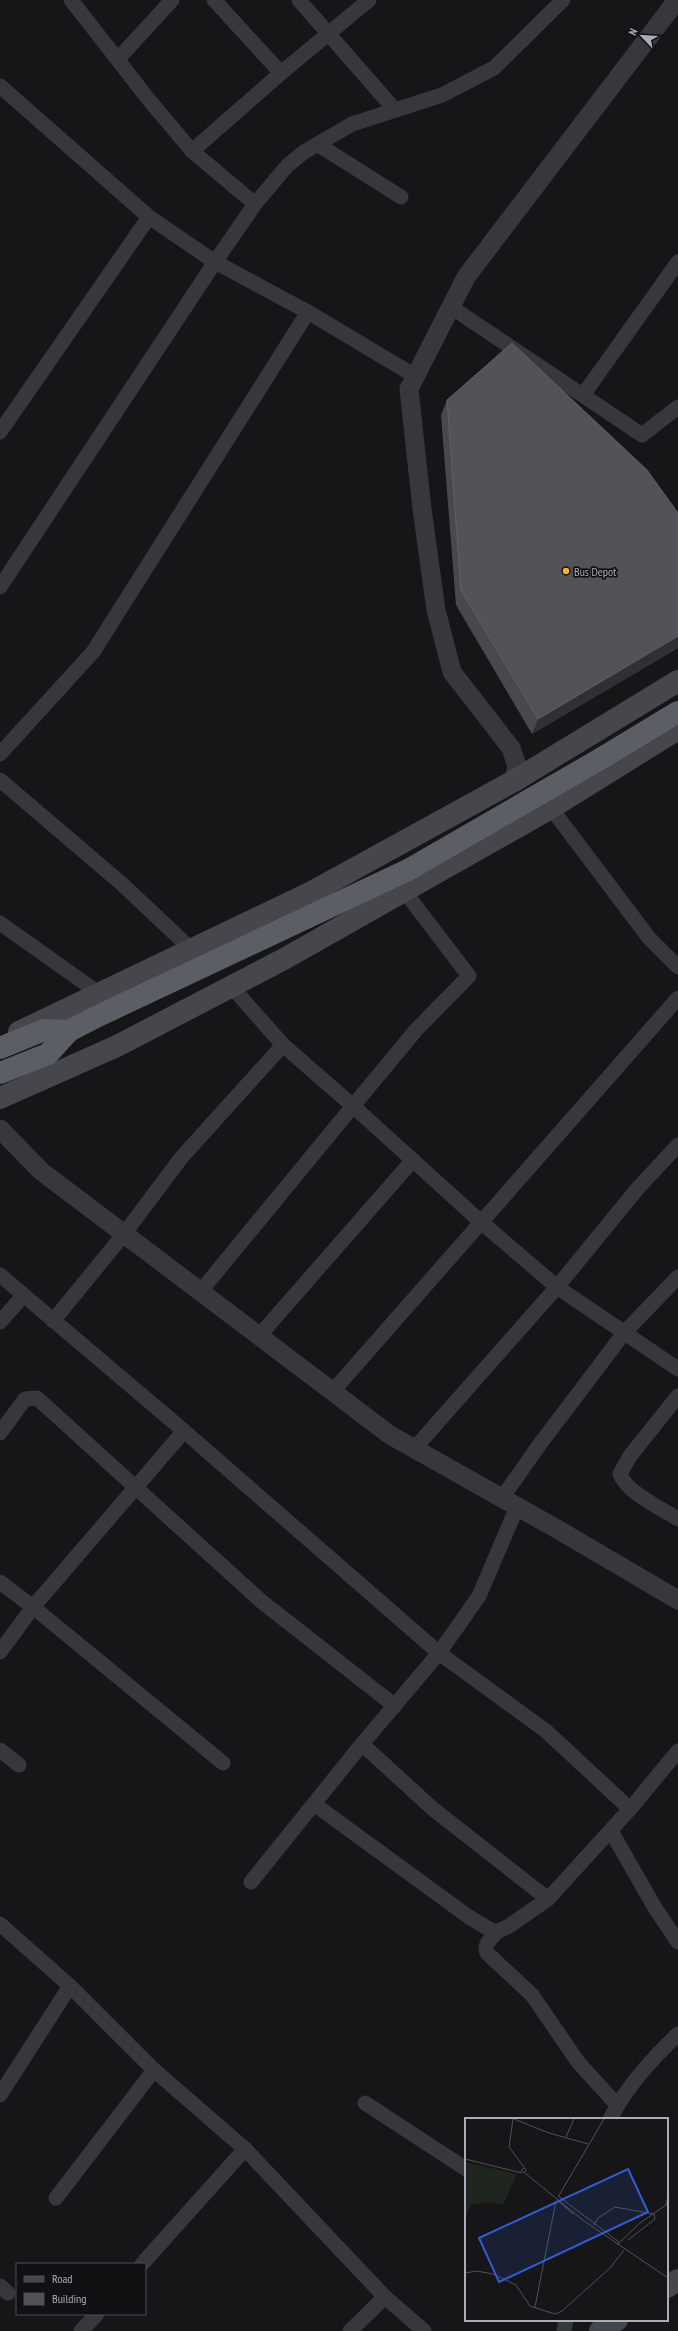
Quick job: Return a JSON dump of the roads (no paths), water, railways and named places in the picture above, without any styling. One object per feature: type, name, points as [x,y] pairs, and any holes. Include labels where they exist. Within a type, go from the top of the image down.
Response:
[{"type":"highway","points":[[0,1073],[48,1054],[69,1030],[408,870],[602,758],[678,712]]},
{"type":"highway","points":[[0,1048],[44,1030],[69,1030]]},
{"type":"main road","points":[[0,1041],[312,892],[514,781],[678,681]]},
{"type":"main road","points":[[621,716],[643,751]]},
{"type":"main road","points":[[0,1098],[117,1046],[406,892],[551,808],[678,729]]},
{"type":"main road","points":[[668,2286],[678,2280]]},
{"type":"main road","points":[[600,2331],[615,2321]]},
{"type":"street","points":[[71,0],[118,59],[148,100],[192,151],[255,204]]},
{"type":"street","points":[[118,59],[172,0]]},
{"type":"street","points":[[214,0],[281,73]]},
{"type":"street","points":[[299,0],[395,110]]},
{"type":"street","points":[[192,151],[281,73],[369,0]]},
{"type":"street","points":[[0,587],[215,262],[255,204],[287,166],[304,152],[352,124],[442,95],[494,68],[563,0]]},
{"type":"street","points":[[514,781],[517,766],[511,748],[452,672],[438,618],[422,509],[409,389],[466,277],[677,0]]},
{"type":"street","points":[[0,86],[149,217],[215,262],[308,312],[415,376]]},
{"type":"street","points":[[317,144],[401,197]]},
{"type":"street","points":[[0,432],[149,217]]},
{"type":"street","points":[[583,395],[678,262]]},
{"type":"street","points":[[451,307],[642,435],[678,407]]},
{"type":"street","points":[[0,754],[93,652],[308,312]]},
{"type":"street","points":[[0,780],[122,884],[191,949]]},
{"type":"street","points":[[551,808],[649,938],[678,967]]},
{"type":"street","points":[[200,1292],[416,1030],[469,976],[406,892]]},
{"type":"street","points":[[0,923],[100,994]]},
{"type":"street","points":[[231,986],[283,1045],[481,1222],[557,1287],[678,1369]]},
{"type":"street","points":[[332,1391],[678,998]]},
{"type":"street","points":[[53,1321],[124,1234],[181,1158],[283,1045]]},
{"type":"street","points":[[0,1129],[41,1172],[390,1435],[678,1600]]},
{"type":"street","points":[[414,1449],[557,1287],[638,1188],[678,1145]]},
{"type":"street","points":[[259,1336],[413,1160]]},
{"type":"street","points":[[0,1275],[184,1431],[439,1653],[546,1731],[630,1809]]},
{"type":"street","points":[[251,1882],[362,1744],[439,1653],[478,1596],[509,1503],[540,1444],[624,1333],[678,1277]]},
{"type":"street","points":[[0,1322],[23,1296]]},
{"type":"street","points":[[678,1396],[630,1456],[620,1474],[622,1480],[632,1490],[678,1519]]},
{"type":"street","points":[[0,1433],[25,1399],[37,1398],[134,1488],[261,1601],[395,1706]]},
{"type":"street","points":[[0,1652],[33,1607],[184,1431]]},
{"type":"street","points":[[0,1582],[33,1607],[223,1763]]},
{"type":"street","points":[[362,1744],[433,1809],[548,1899]]},
{"type":"street","points":[[0,1750],[19,1765]]},
{"type":"street","points":[[617,2105],[578,2062],[532,1995],[487,1954],[485,1949],[486,1944],[497,1932],[509,1926],[548,1899],[611,1831],[678,1751]]},
{"type":"street","points":[[314,1804],[469,1917],[488,1929],[497,1932]]},
{"type":"street","points":[[611,1831],[655,1908],[678,1942]]},
{"type":"street","points":[[0,1924],[70,1986],[154,2070],[245,2149],[386,2297],[424,2331]]},
{"type":"street","points":[[0,2095],[70,1986]]},
{"type":"street","points":[[610,2118],[617,2105],[650,2061],[678,2034]]},
{"type":"street","points":[[56,2198],[154,2070]]},
{"type":"street","points":[[366,2103],[465,2168]]},
{"type":"street","points":[[143,2263],[245,2149]]},
{"type":"street","points":[[350,2331],[386,2297]]},
{"type":"street","points":[[81,2331],[96,2315]]},
{"type":"street","points":[[564,2331],[566,2321]]},
{"type":"place","name":"Bus Depot","points":[[566,571]]}]
